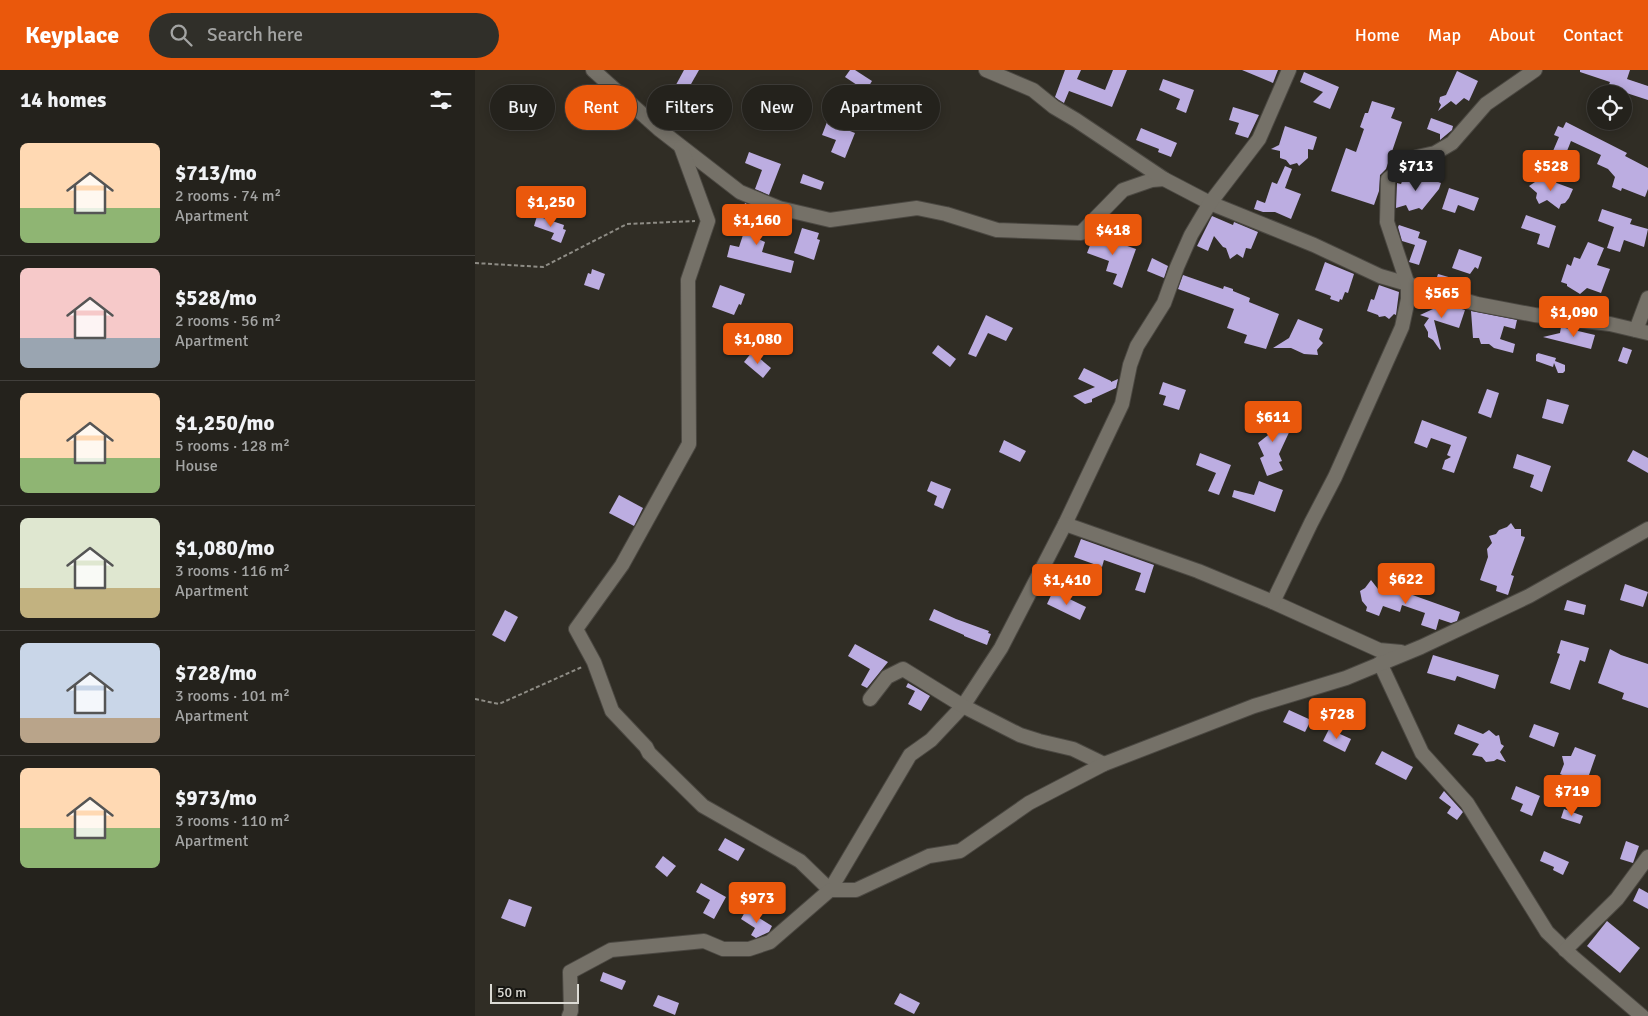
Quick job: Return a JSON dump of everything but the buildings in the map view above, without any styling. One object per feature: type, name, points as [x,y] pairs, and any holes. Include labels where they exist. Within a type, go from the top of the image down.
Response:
[{"type":"street","points":[[593,70],[681,147],[740,192],[779,208],[830,220],[917,208],[946,214],[997,230],[1081,233],[1123,190],[1152,180],[1164,179]]},
{"type":"street","points":[[986,70],[1033,90],[1054,107],[1164,179],[1210,203],[1315,245],[1380,276],[1477,304],[1535,315],[1610,324],[1642,332],[1648,298]]},
{"type":"street","points":[[569,1016],[571,1011],[570,972],[611,950],[704,940],[723,949],[749,949],[770,942],[830,890],[910,755],[931,740],[963,706],[1001,648],[1065,524],[1122,404],[1130,365],[1137,346],[1164,303],[1191,235],[1210,203],[1259,139],[1289,70]]},
{"type":"street","points":[[1273,602],[1335,477],[1402,327],[1408,299],[1408,285],[1387,222],[1388,179],[1417,157],[1435,153],[1452,143],[1486,104],[1535,70]]},
{"type":"street","points":[[681,147],[708,221],[688,280],[689,444],[622,565],[576,629],[594,662],[612,711],[646,747],[649,753],[703,806],[800,861],[830,890],[856,890],[929,856],[961,850],[1029,803],[1104,764],[1254,706],[1346,678],[1404,652],[1421,647],[1529,596],[1648,529]]},
{"type":"street","points":[[1065,524],[1198,571],[1273,602],[1379,650],[1404,652]]},
{"type":"street","points":[[1380,663],[1422,753],[1467,803],[1547,932],[1565,950],[1642,1016]]},
{"type":"street","points":[[869,699],[887,677],[903,668],[963,706],[1020,735],[1073,749],[1104,764]]},
{"type":"street","points":[[1565,950],[1617,899],[1648,857]]},
{"type":"path","points":[[475,262],[543,267],[627,224],[708,221]]},
{"type":"path","points":[[475,698],[499,704],[594,662]]}]
